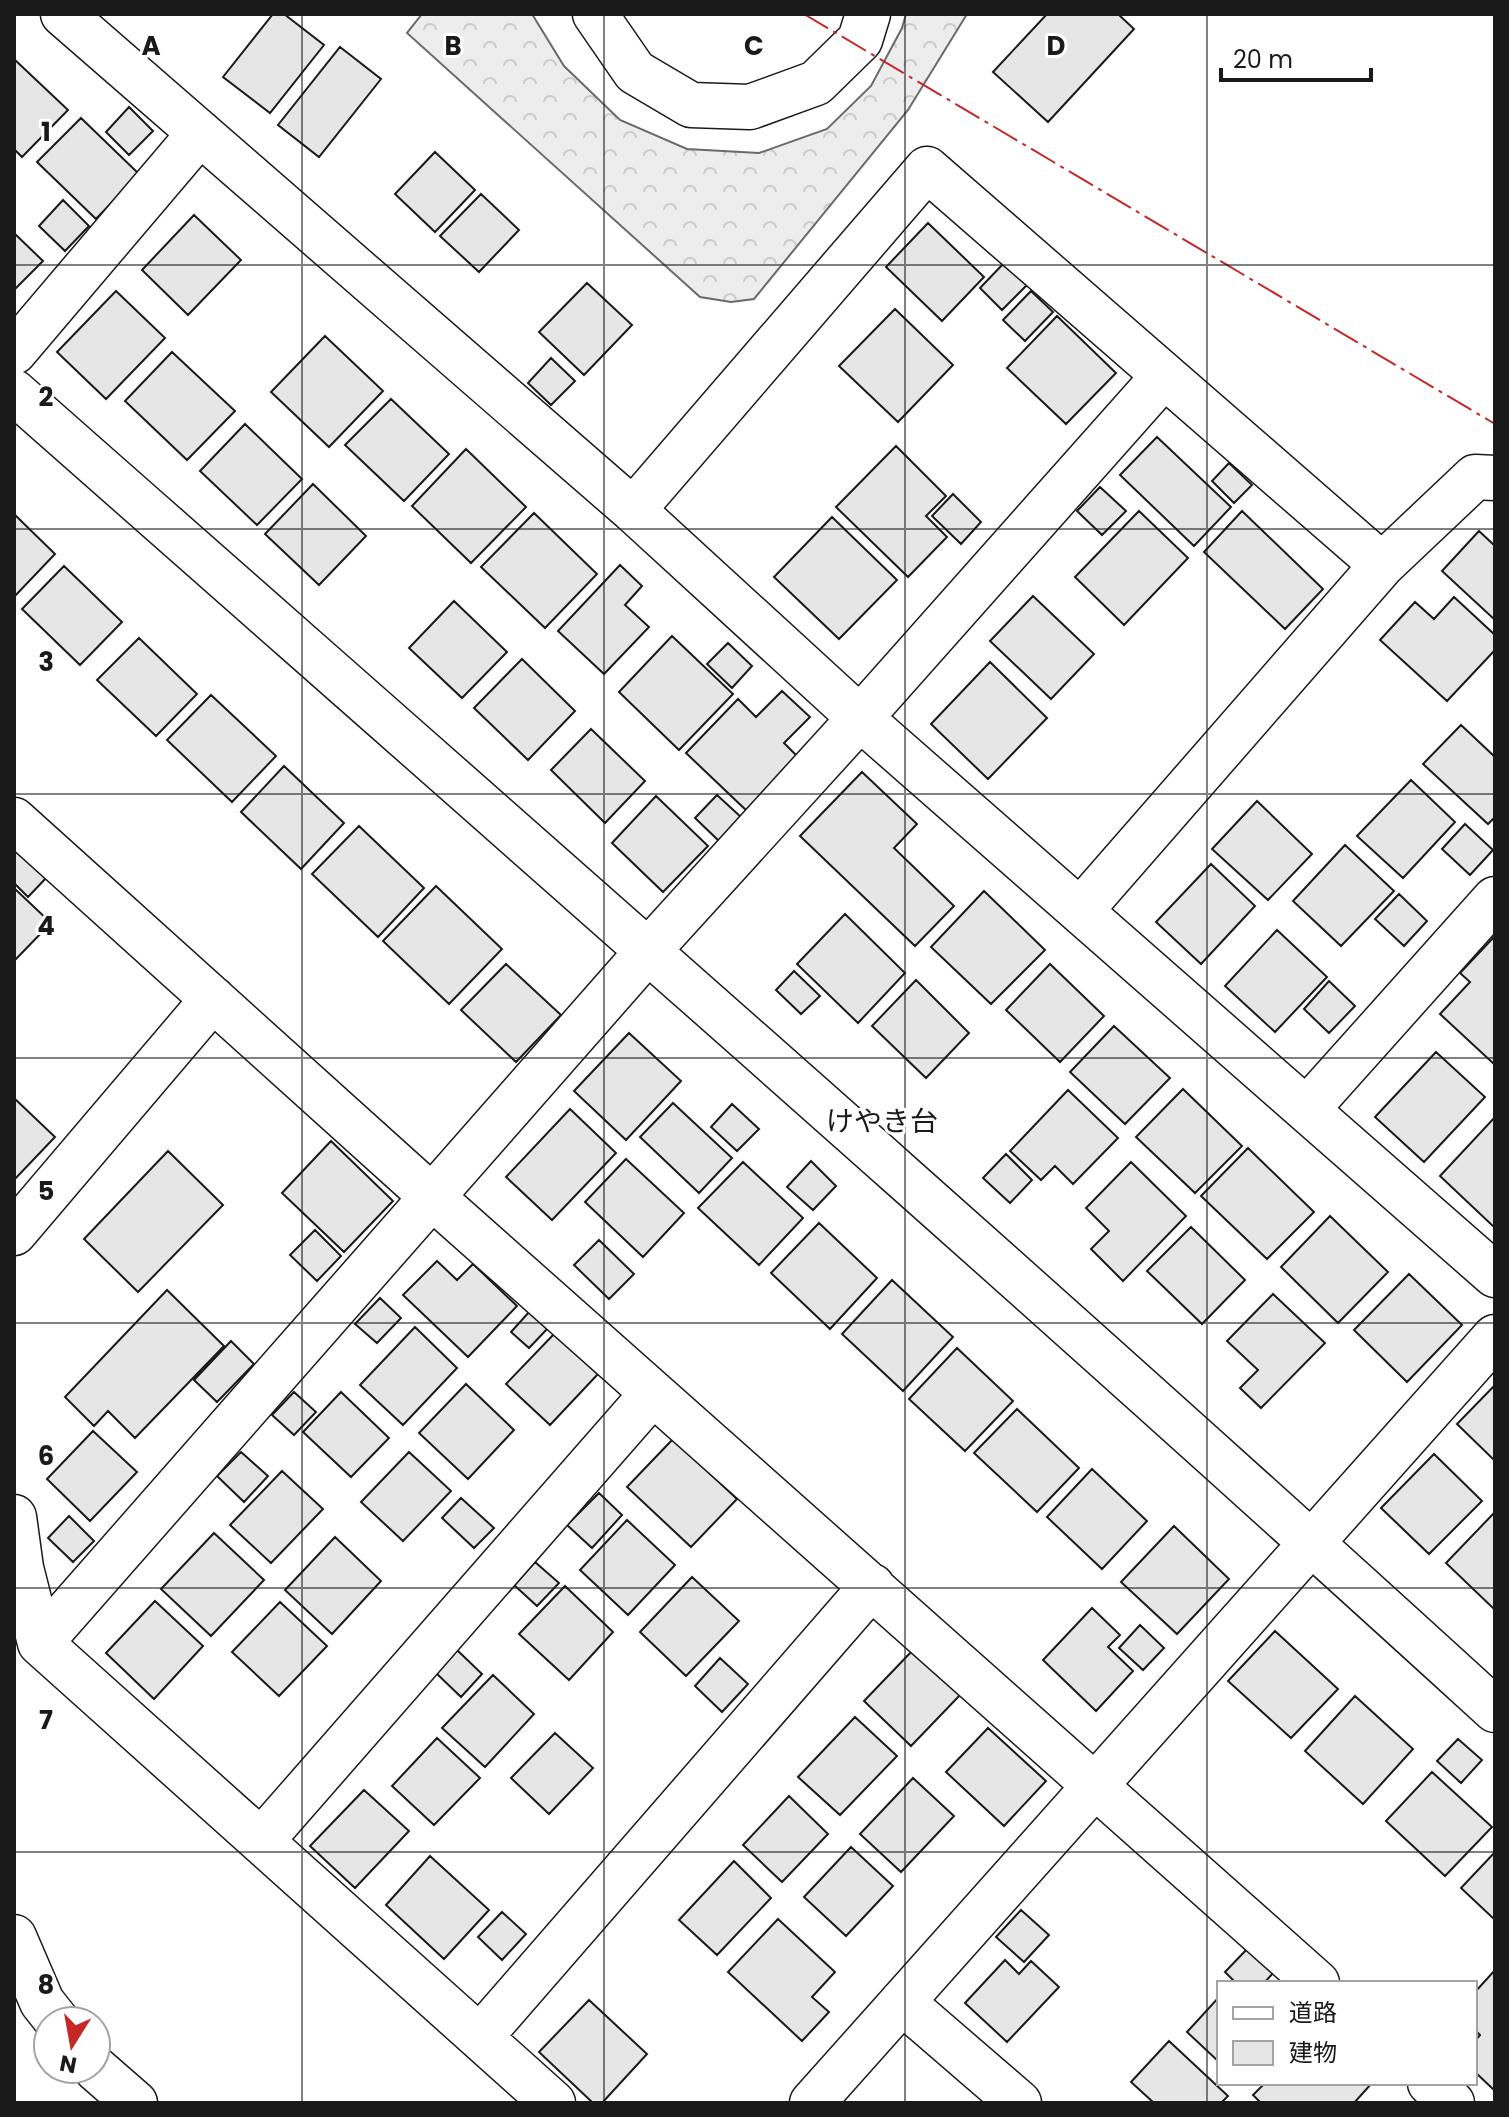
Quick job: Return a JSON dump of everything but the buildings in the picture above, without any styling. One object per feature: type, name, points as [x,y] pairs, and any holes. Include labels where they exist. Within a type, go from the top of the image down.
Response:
[{"type":"street","points":[[63,14],[633,510],[860,718],[1495,1275]]},
{"type":"street","points":[[595,14],[635,72],[691,105],[750,107],[816,83],[860,40],[868,14]]},
{"type":"street","points":[[14,352],[200,133]]},
{"type":"street","points":[[633,510],[927,169],[1382,565]]},
{"type":"street","points":[[40,1643],[648,951],[1163,377]]},
{"type":"street","points":[[14,392],[648,951],[1313,1543],[1495,1710]]},
{"type":"street","points":[[1080,911],[1382,565],[1475,477],[1495,478]]},
{"type":"street","points":[[14,820],[431,1196],[1315,1981]]},
{"type":"street","points":[[1307,1109],[1495,899]]},
{"type":"street","points":[[14,1233],[213,999]]},
{"type":"street","points":[[812,2103],[1495,1337]]},
{"type":"street","points":[[261,1841],[653,1393]]},
{"type":"street","points":[[14,1517],[21,1568],[40,1643],[553,2103]]},
{"type":"street","points":[[480,2037],[872,1586]]},
{"type":"street","points":[[14,1937],[44,2005]]},
{"type":"street","points":[[902,2002],[1019,2103]]},
{"type":"street","points":[[112,2083],[135,2103]]},
{"type":"street","points":[[1432,2085],[1452,2103]]},
{"type":"green space","points":[[422,14],[532,14],[564,66],[620,120],[687,149],[759,153],[827,129],[871,86],[902,28],[906,14],[967,14],[908,110],[754,299],[731,302],[700,297],[407,33]]},
{"type":"power","points":[[804,14],[1495,424]]},
{"type":"district","name":"けやき台","points":[[882,1121]]}]
